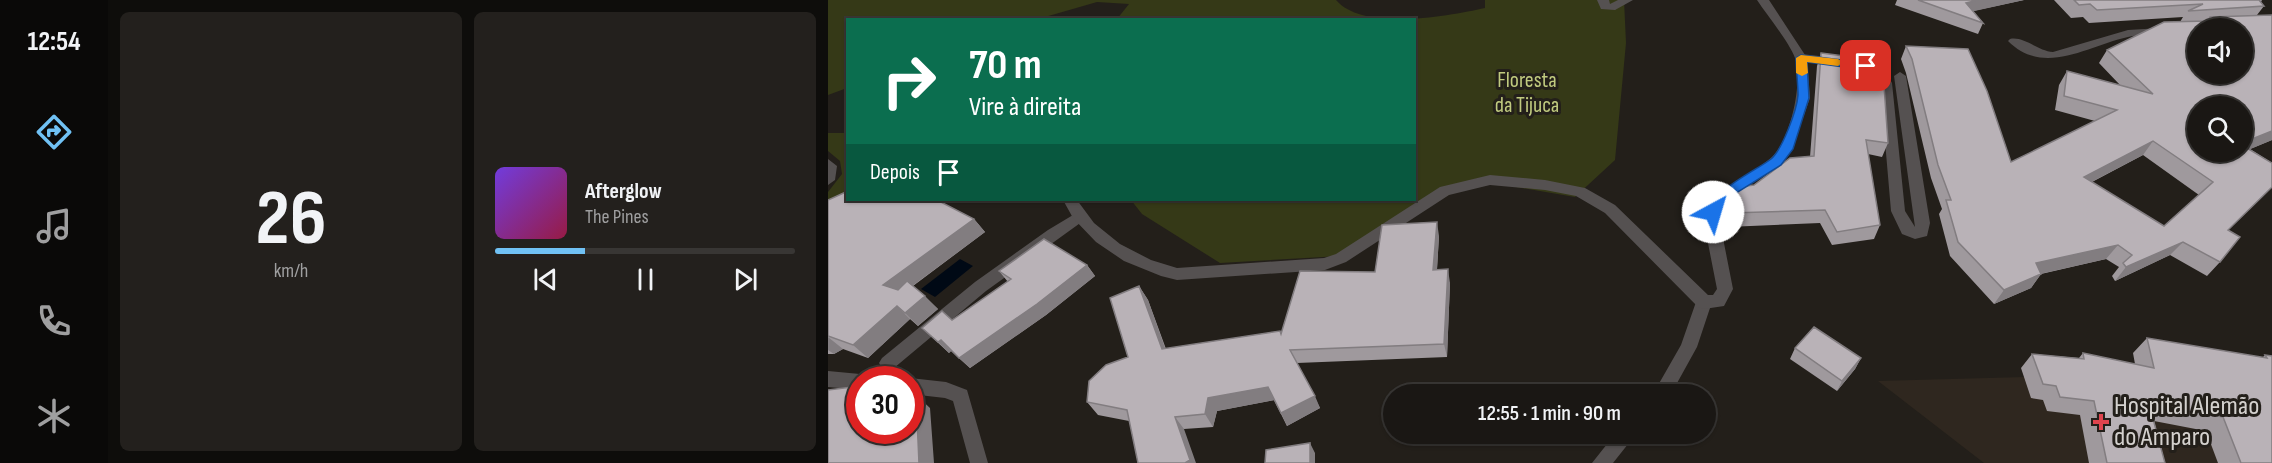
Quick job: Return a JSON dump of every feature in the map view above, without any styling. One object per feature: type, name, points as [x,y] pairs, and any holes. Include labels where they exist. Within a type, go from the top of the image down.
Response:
[{"type":"street","points":[[1603,0],[1605,7],[1611,9],[1627,0]]},
{"type":"street","points":[[1704,302],[1718,300],[1725,290],[1714,233],[1713,212],[1732,189],[1776,162],[1786,149],[1804,98],[1801,58],[1763,0]]},
{"type":"street","points":[[2014,41],[2042,56],[2054,56],[2128,33],[2176,32],[2135,39],[2052,66]]},
{"type":"street","points":[[1801,58],[1866,66],[1883,77],[1887,83],[1898,211],[1906,230],[1915,234],[1922,232],[1923,223],[1900,76]]},
{"type":"street","points":[[828,164],[830,166],[828,180]]},
{"type":"street","points":[[1070,201],[1078,217],[1114,247],[1155,270],[1177,274],[1325,264],[1341,258],[1445,191],[1490,180],[1545,185],[1580,192],[1610,209],[1704,302]]},
{"type":"street","points":[[888,363],[925,330],[1042,240],[1078,217]]},
{"type":"street","points":[[1668,384],[1689,347],[1704,302]]},
{"type":"street","points":[[828,379],[846,381]]},
{"type":"street","points":[[924,388],[946,390],[961,396],[979,463]]},
{"type":"street","points":[[1601,463],[1618,444]]},
{"type":"shaded area","points":[[960,259],[973,266],[935,297],[921,289]]},
{"type":"shaded area","name":"Hospital Alemão do Amparo","points":[[2208,372],[2272,463],[1984,463],[1878,381]]},
{"type":"green space","name":"Floresta da Tijuca","points":[[828,0],[1336,0],[1349,10],[1379,18],[1118,18],[1129,4],[1097,2],[1041,18],[846,18],[846,88],[828,95]]},
{"type":"green space","name":"Floresta da Tijuca","points":[[1485,0],[1624,0],[1626,43],[1615,160],[1575,197],[1475,180],[1341,256],[1220,263],[1142,214],[1132,201],[1416,201],[1416,18],[1450,15],[1485,8]]},
{"type":"green space","points":[[828,133],[846,133],[846,196],[828,205],[828,192],[842,174],[840,161],[828,151]]},
{"type":"building","points":[[1918,0],[1978,0],[1966,3],[1983,23]]},
{"type":"building","points":[[2074,0],[2259,0],[2264,6],[2188,11],[2203,4],[2097,10],[2090,4],[2079,5]]},
{"type":"building","points":[[2272,15],[2272,131],[2253,139],[2253,96],[2187,96],[2187,162],[2253,162],[2253,152],[2272,163],[2272,187],[2228,230],[2240,237],[2220,262],[2183,242],[2126,267],[2123,263],[2132,255],[2118,245],[2036,263],[2041,274],[2004,290],[1958,242],[1946,200],[1951,200],[1938,165],[1912,59],[1906,46],[1968,49],[1987,91],[2011,162],[2117,110],[2064,96],[2067,71],[2153,94],[2107,50],[2164,22],[2187,21],[2187,84],[2253,84],[2253,18],[2210,18]],"holes":[[[2153,141],[2213,182],[2164,226],[2084,177]]]},
{"type":"building","points":[[1821,53],[1868,59],[1883,71],[1888,143],[1866,140],[1880,225],[1837,232],[1825,210],[1730,213],[1739,187],[1754,185],[1790,158],[1814,156]]},
{"type":"building","points":[[846,192],[846,201],[939,201],[974,219],[883,285],[898,290],[907,281],[925,296],[905,313],[897,306],[853,345],[828,336],[828,200]]},
{"type":"building","points":[[1437,222],[1433,270],[1448,269],[1444,344],[1290,350],[1315,396],[1281,413],[1268,387],[1208,398],[1205,414],[1175,417],[1190,460],[1185,463],[1138,463],[1127,410],[1087,402],[1089,381],[1106,365],[1128,357],[1110,298],[1139,286],[1162,349],[1280,331],[1281,334],[1300,271],[1375,272],[1382,225]]},
{"type":"building","points":[[1044,239],[1087,265],[1037,304],[959,358],[941,340],[938,342],[922,328],[942,311],[952,320],[1011,279],[999,271]]},
{"type":"building","points":[[1814,327],[1861,358],[1842,381],[1795,348]]},
{"type":"building","points":[[2147,338],[2267,358],[2265,355],[2272,356],[2272,463],[2241,463],[2223,417],[2149,404],[2165,463],[2107,463],[2094,401],[2060,397],[2056,386],[2043,384],[2032,354],[2084,359],[2083,353],[2154,368]]},
{"type":"building","points":[[846,388],[846,444],[918,444],[919,463],[828,463],[828,390]]},
{"type":"building","points":[[1310,443],[1310,463],[1265,463],[1266,450]]},
{"type":"slow traffic","points":[[1802,73],[1801,58],[1838,62]]},
{"type":"place","name":"Hospital Alemão do Amparo","points":[[2101,422]]},
{"type":"route","points":[[1713,212],[1732,189],[1776,162],[1786,149],[1804,98],[1801,58],[1866,66]]}]
